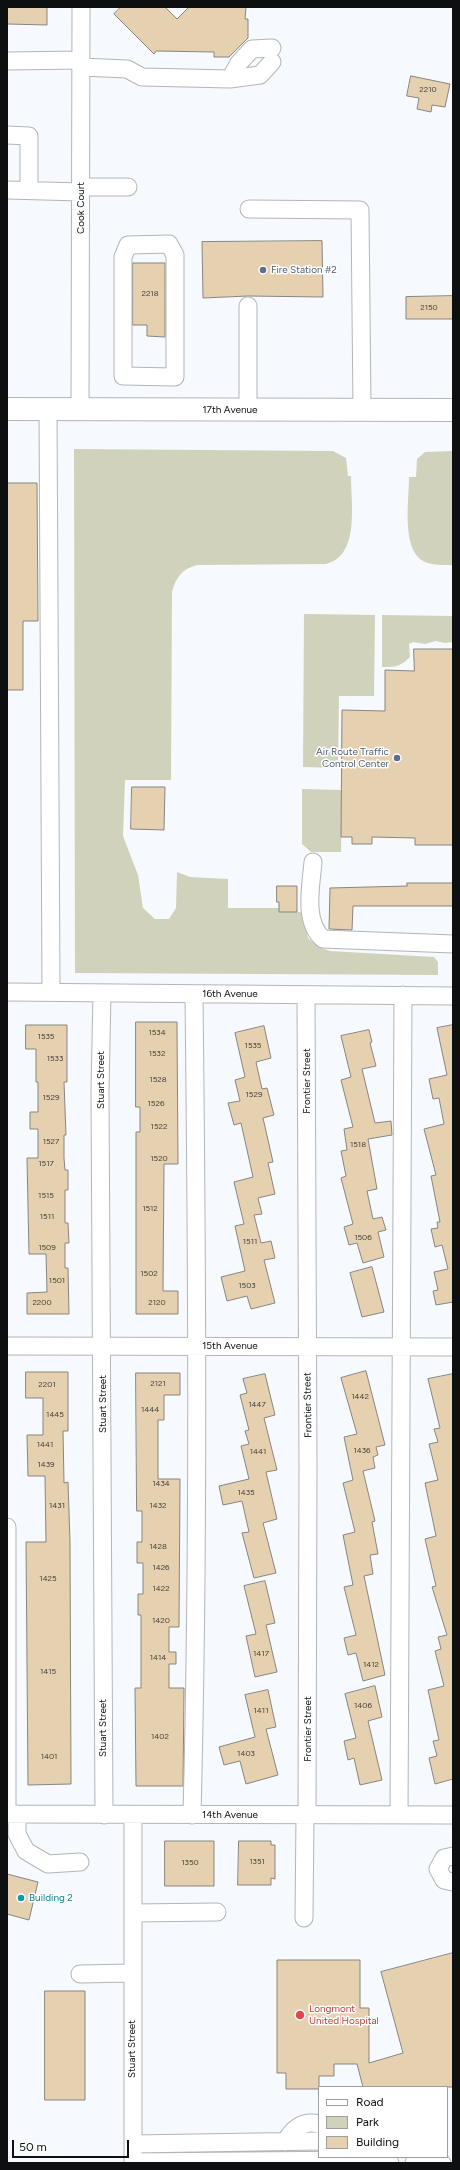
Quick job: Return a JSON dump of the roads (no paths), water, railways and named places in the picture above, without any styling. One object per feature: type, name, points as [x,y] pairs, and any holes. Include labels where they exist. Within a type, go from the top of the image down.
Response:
[{"type":"main road","name":"17th Avenue","points":[[7,409],[453,410]]},
{"type":"street","name":"Cook Court","points":[[80,409],[81,7]]},
{"type":"street","points":[[7,61],[81,64],[127,69],[142,77],[230,79],[260,75],[272,55],[252,49],[239,63],[230,79]]},
{"type":"street","points":[[7,135],[29,136],[29,190]]},
{"type":"street","points":[[7,190],[81,190],[128,188]]},
{"type":"street","points":[[249,210],[360,210],[362,410]]},
{"type":"street","points":[[169,244],[175,255],[175,377],[122,376],[123,257],[128,245],[169,244]]},
{"type":"street","points":[[248,306],[248,410]]},
{"type":"street","points":[[48,409],[51,992]]},
{"type":"street","points":[[313,862],[311,922],[315,932],[323,939],[453,944]]},
{"type":"street","name":"16th Avenue","points":[[7,992],[453,996]]},
{"type":"street","name":"Stuart Street","points":[[102,993],[100,1091],[103,1346],[104,1815]]},
{"type":"street","points":[[192,1815],[197,1643],[198,1346],[194,994]]},
{"type":"street","name":"Frontier Street","points":[[304,1918],[306,1815],[306,995]]},
{"type":"street","points":[[399,1815],[402,995]]},
{"type":"street","name":"15th Avenue","points":[[7,1346],[453,1347]]},
{"type":"street","points":[[7,1527],[10,1814],[17,1834],[26,1851],[48,1864],[80,1862]]},
{"type":"street","name":"14th Avenue","points":[[10,1814],[453,1815]]},
{"type":"street","name":"Stuart Street","points":[[133,1815],[133,2163]]},
{"type":"street","points":[[453,1856],[444,1858],[438,1869],[444,1880],[453,1882]]},
{"type":"street","points":[[133,1913],[217,1912]]},
{"type":"street","points":[[80,1974],[132,1973]]},
{"type":"street","points":[[276,2161],[279,2142],[290,2132],[300,2125],[311,2122],[318,2124]]},
{"type":"street","points":[[133,2144],[318,2141]]},
{"type":"street","points":[[189,2143],[189,2161]]},
{"type":"street","points":[[431,2158],[442,2163]]},
{"type":"street","points":[[133,2163],[189,2161],[360,2160],[390,2163]]},
{"type":"place","name":"Fire Station #2","points":[[263,270]]},
{"type":"place","name":"Air Route Traffic Control Center","points":[[397,758]]},
{"type":"place","name":"Building 2","points":[[21,1898]]},
{"type":"place","name":"Longmont United Hospital","points":[[300,2015]]}]
